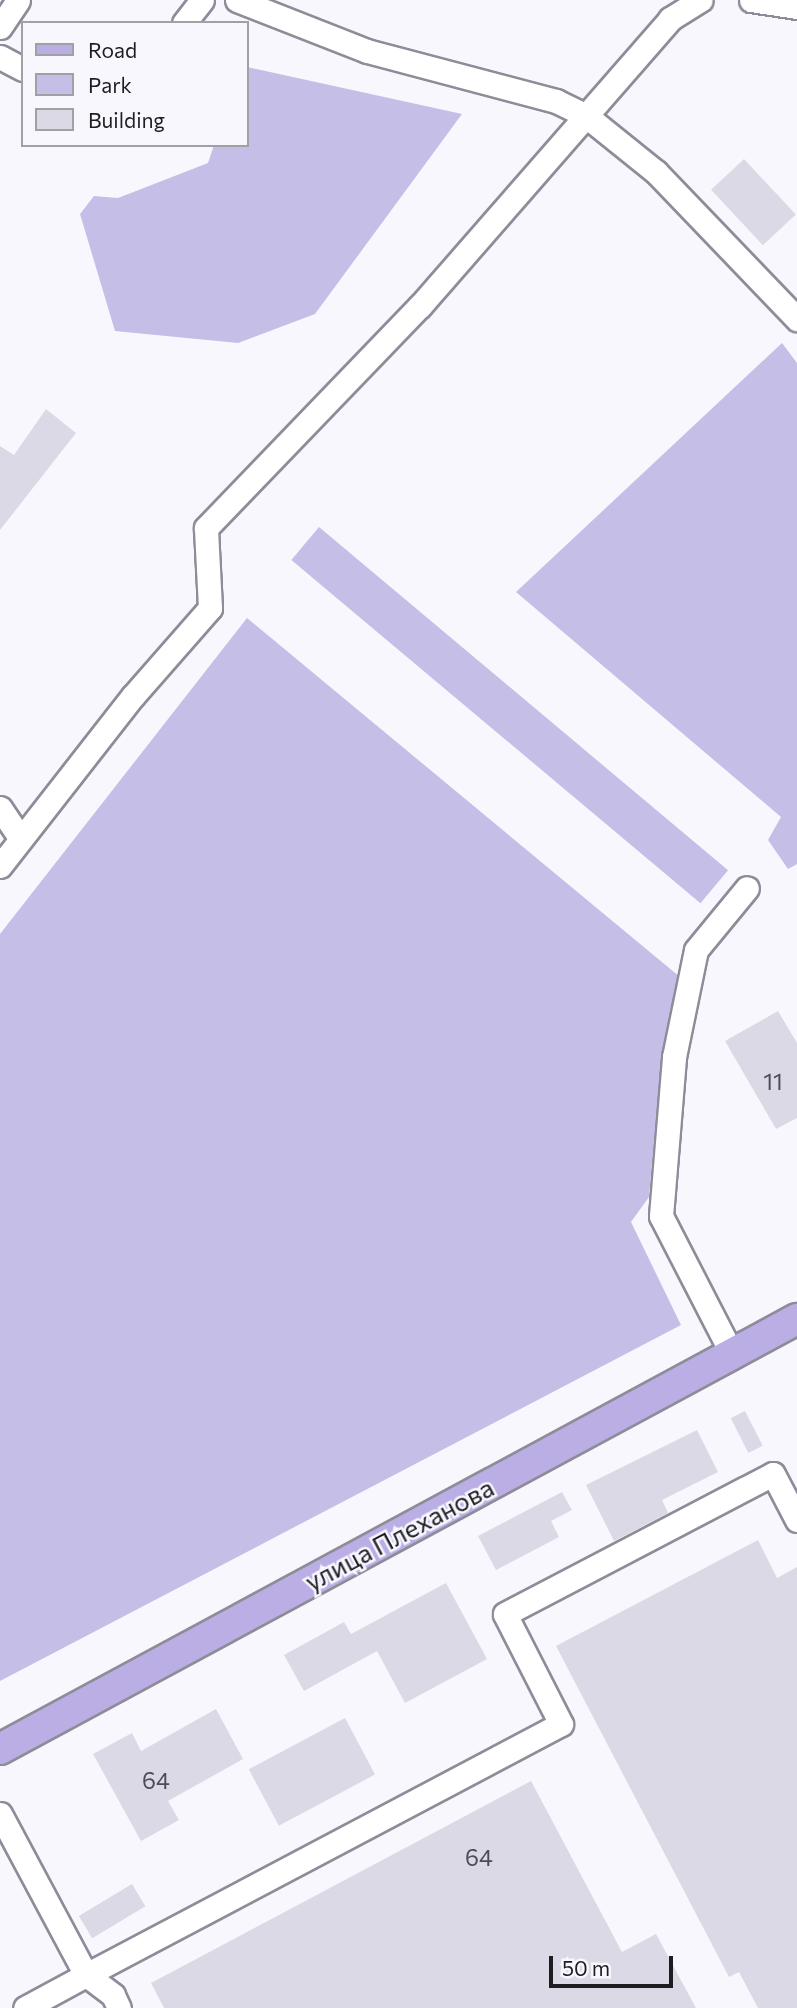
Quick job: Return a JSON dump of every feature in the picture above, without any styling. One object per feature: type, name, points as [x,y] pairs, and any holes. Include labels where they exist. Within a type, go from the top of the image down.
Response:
[{"type":"main road","name":"улица Плеханова","points":[[0,1749],[797,1319]]},
{"type":"street","points":[[0,27],[18,0]]},
{"type":"street","points":[[186,21],[202,0]]},
{"type":"street","points":[[237,0],[367,51],[556,101],[585,116],[656,172],[797,319]]},
{"type":"street","points":[[0,866],[133,695],[209,608],[206,528],[419,306],[670,19],[701,0]]},
{"type":"street","points":[[751,0],[797,7]]},
{"type":"street","points":[[0,57],[21,68]]},
{"type":"street","points":[[0,808],[21,839]]},
{"type":"street","points":[[732,1354],[661,1216],[674,1057],[696,950],[747,888]]},
{"type":"street","points":[[25,2008],[561,1724],[505,1614],[773,1474],[791,1495],[797,1520]]},
{"type":"street","points":[[0,1814],[86,1975],[113,1995],[120,2008]]},
{"type":"green space","points":[[248,67],[462,114],[315,314],[238,343],[115,331],[80,214],[94,196],[118,198],[208,163],[213,147],[248,147]]},
{"type":"green space","points":[[782,343],[797,363],[797,864],[788,869],[768,840],[781,817],[516,592]]},
{"type":"green space","points":[[319,527],[728,870],[700,903],[291,560]]},
{"type":"green space","points":[[247,618],[680,977],[662,1052],[649,1197],[631,1222],[681,1325],[0,1681],[0,934]]},
{"type":"building","points":[[744,159],[796,215],[763,245],[711,190]]},
{"type":"building","points":[[46,409],[76,433],[0,530],[0,446],[14,455]]},
{"type":"building","points":[[778,1011],[797,1043],[797,1118],[776,1129],[725,1041]]},
{"type":"building","points":[[745,1411],[763,1446],[748,1453],[731,1418]]},
{"type":"building","points":[[697,1430],[718,1472],[662,1500],[668,1513],[614,1541],[586,1485]]},
{"type":"building","points":[[562,1492],[572,1510],[551,1521],[559,1537],[496,1570],[478,1536]]},
{"type":"building","points":[[758,1540],[777,1578],[797,1567],[797,2008],[758,2008],[739,1972],[729,1977],[556,1646]]},
{"type":"building","points":[[446,1583],[487,1659],[405,1703],[377,1651],[304,1691],[284,1655],[344,1622],[351,1634]]},
{"type":"building","points":[[216,1709],[243,1759],[168,1801],[179,1820],[141,1841],[93,1754],[132,1733],[141,1751]]},
{"type":"building","points":[[345,1718],[375,1775],[279,1826],[249,1769]]},
{"type":"building","points":[[531,1781],[622,1952],[656,1934],[696,2008],[164,2008],[151,1983]]},
{"type":"building","points":[[132,1884],[145,1906],[92,1938],[79,1916]]}]
